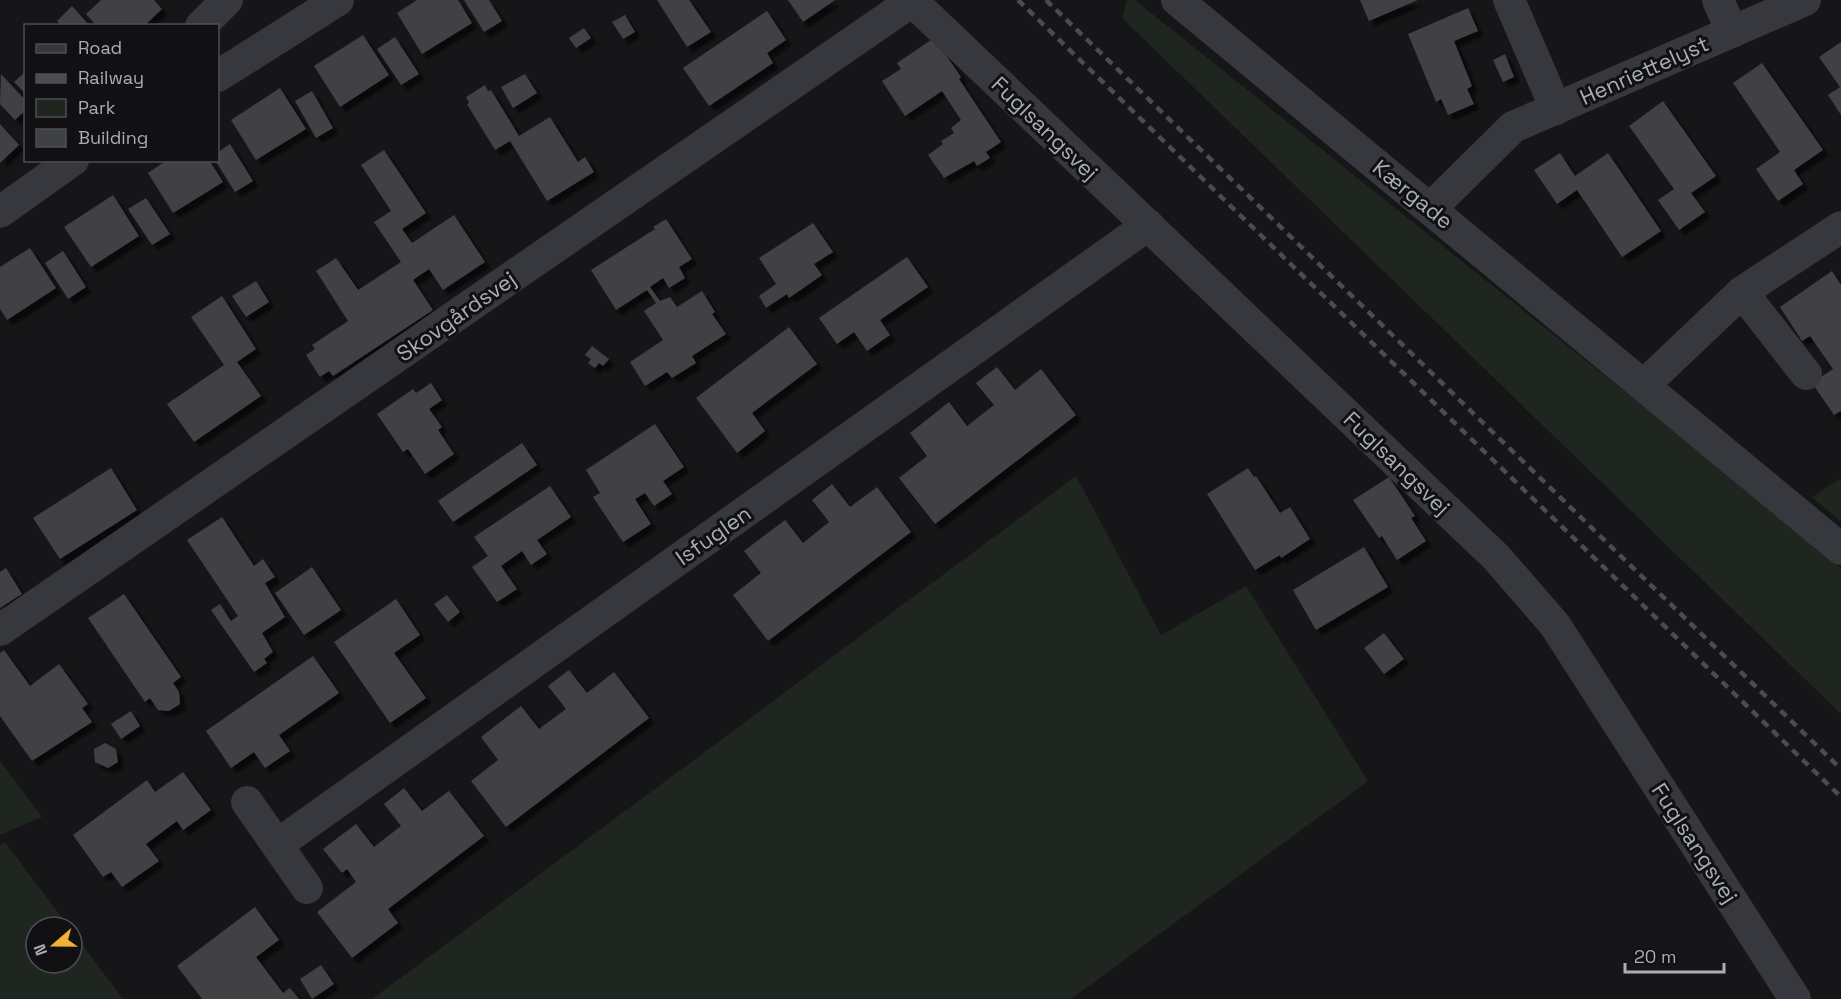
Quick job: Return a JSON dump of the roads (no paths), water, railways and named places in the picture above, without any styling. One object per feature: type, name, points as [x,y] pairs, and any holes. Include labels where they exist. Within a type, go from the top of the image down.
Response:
[{"type":"street","points":[[203,24],[227,0]]},
{"type":"street","points":[[219,75],[338,0]]},
{"type":"street","name":"Henriettelyst","points":[[1509,0],[1556,109]]},
{"type":"street","name":"Henriettelyst","points":[[1718,0],[1732,32]]},
{"type":"street","name":"Henriettelyst","points":[[1431,208],[1514,127],[1805,0]]},
{"type":"street","name":"Fuglsangsvej","points":[[911,1],[1496,557],[1555,625],[1795,999]]},
{"type":"street","name":"Skovgårdsvej","points":[[0,630],[911,1]]},
{"type":"street","name":"Kærgade","points":[[1180,1],[1841,549]]},
{"type":"street","points":[[0,212],[70,162]]},
{"type":"street","name":"Isfuglen","points":[[277,845],[1148,225]]},
{"type":"street","points":[[1644,386],[1742,292],[1841,227]]},
{"type":"street","points":[[1742,292],[1806,374]]},
{"type":"street","points":[[247,802],[308,888]]},
{"type":"railway","points":[[1018,0],[1841,797]]},
{"type":"railway","points":[[1046,0],[1841,769]]}]
